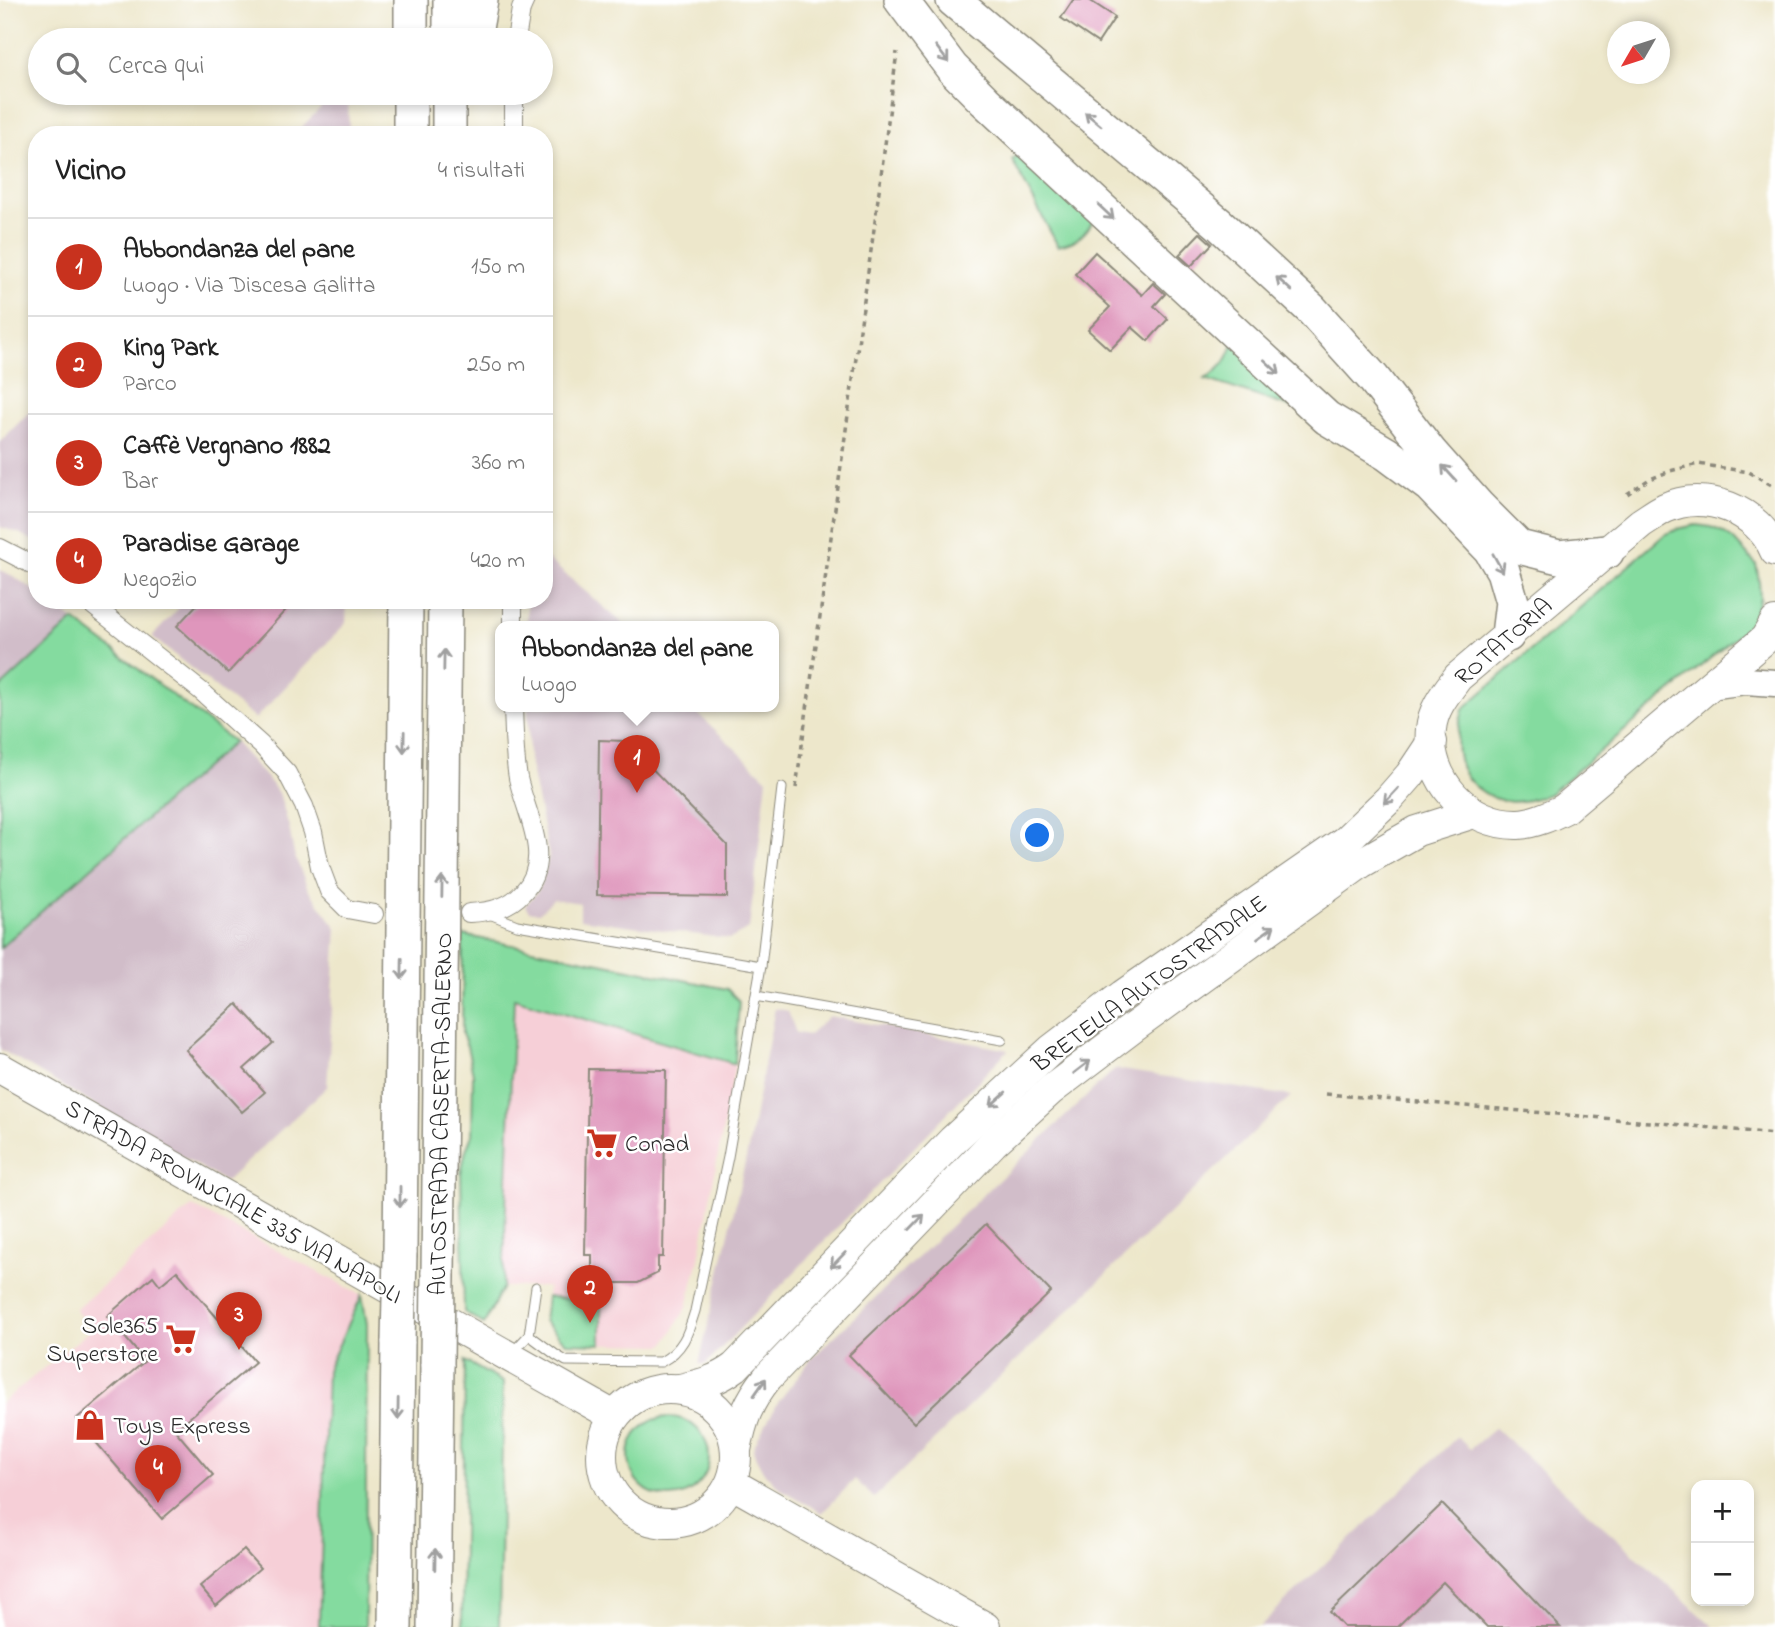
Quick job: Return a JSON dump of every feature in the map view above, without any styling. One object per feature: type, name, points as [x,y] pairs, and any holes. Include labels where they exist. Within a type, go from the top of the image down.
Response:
[{"type":"highway","points":[[450,0],[450,28]]},
{"type":"highway","points":[[476,28],[481,0]]},
{"type":"highway","points":[[901,0],[960,76],[1327,418],[1387,454],[1430,486],[1456,513],[1490,549],[1503,571],[1512,602],[1508,635]]},
{"type":"highway","points":[[953,0],[1219,225],[1311,309],[1373,378],[1431,453],[1519,547],[1559,557],[1607,552]]},
{"type":"highway","points":[[410,105],[410,126]]},
{"type":"highway","points":[[449,126],[450,105]]},
{"type":"highway","points":[[470,105],[470,126]]},
{"type":"highway","name":"AUTOSTRADA CASERTA-SALERNO","points":[[395,1627],[406,609]]},
{"type":"highway","name":"AUTOSTRADA CASERTA-SALERNO","points":[[434,1627],[445,609]]},
{"type":"main road","name":"ROTATORIA","points":[[1775,551],[1770,539],[1750,518],[1724,504],[1695,501],[1666,507],[1642,523],[1458,677],[1440,700],[1431,728],[1433,758],[1441,780],[1455,799],[1474,813],[1496,822],[1520,824],[1543,819],[1564,808],[1765,639],[1775,622]]},
{"type":"main road","points":[[1709,686],[1746,681],[1775,683]]},
{"type":"main road","name":"BRETELLA AUTOSTRADALE","points":[[680,1389],[720,1377],[735,1367],[953,1140],[1051,1050],[1123,995],[1345,841],[1389,799],[1410,775],[1432,742]]},
{"type":"main road","name":"BRETELLA AUTOSTRADALE","points":[[736,1450],[746,1411],[755,1393],[768,1377],[993,1143],[1051,1090],[1361,863],[1417,831],[1474,813]]},
{"type":"main road","name":"STRADA PROVINCIALE 335 VIA NAPOLI","points":[[0,1068],[614,1416]]},
{"type":"main road","points":[[680,1389],[707,1400],[719,1410],[734,1436],[736,1467],[723,1497],[711,1509],[690,1520],[666,1524],[636,1515],[622,1505],[605,1478],[602,1446],[606,1430],[614,1416],[636,1396],[657,1390],[680,1389]]},
{"type":"main road","points":[[731,1483],[985,1627]]},
{"type":"street","points":[[518,28],[523,4]]},
{"type":"street","points":[[514,105],[514,126]]},
{"type":"street","points":[[0,548],[28,562]]},
{"type":"street","points":[[97,609],[201,691],[261,745],[287,773],[304,806],[329,891],[347,909],[374,914]]},
{"type":"street","points":[[477,913],[503,907],[519,897],[532,883],[538,867],[536,845],[518,778],[513,712]]},
{"type":"lane","points":[[529,1335],[566,1360],[661,1362],[672,1356],[688,1335],[728,1157],[756,996],[782,788]]},
{"type":"lane","points":[[477,913],[517,925],[761,966]]},
{"type":"lane","points":[[756,996],[1002,1040]]},
{"type":"lane","points":[[508,1357],[529,1335],[536,1287]]},
{"type":"path","points":[[782,788],[795,790],[860,335],[897,51]]},
{"type":"path","points":[[1627,494],[1659,475],[1698,464],[1749,472],[1775,486]]},
{"type":"path","points":[[1326,1094],[1658,1122],[1775,1135]]},
{"type":"shaded area","points":[[323,105],[348,105],[349,126],[303,126]]},
{"type":"shaded area","points":[[28,413],[28,538],[0,527],[0,442]]},
{"type":"shaded area","points":[[553,564],[620,621],[527,621],[527,609],[553,609]]},
{"type":"shaded area","points":[[0,570],[28,586],[28,609],[60,609],[74,620],[0,688]]},
{"type":"shaded area","points":[[178,609],[347,609],[346,623],[255,719],[152,637]]},
{"type":"shaded area","points":[[528,712],[696,712],[767,779],[749,929],[730,939],[580,919],[580,903],[553,899],[539,913],[529,911],[525,906],[538,891],[549,856],[529,759]]},
{"type":"shaded area","points":[[234,742],[280,796],[294,854],[308,889],[337,928],[327,1087],[225,1182],[0,1049],[0,948]]},
{"type":"shaded area","points":[[514,997],[735,1064],[698,1263],[687,1307],[664,1345],[566,1343],[544,1321],[548,1287],[503,1287]]},
{"type":"shaded area","points":[[775,1008],[788,1011],[796,1033],[809,1035],[829,1016],[1008,1050],[706,1364],[699,1364],[749,1145]]},
{"type":"shaded area","points":[[1115,1069],[1291,1096],[874,1498],[855,1479],[822,1513],[781,1489],[763,1471],[753,1449],[779,1401],[812,1358]]},
{"type":"shaded area","points":[[192,1206],[362,1295],[327,1370],[319,1627],[0,1627],[0,1404],[92,1329],[75,1310]]},
{"type":"shaded area","points":[[1495,1428],[1714,1627],[1259,1627],[1457,1437],[1470,1449]]},
{"type":"green space","points":[[1022,151],[1096,216],[1089,228],[1071,242],[1058,246],[1012,160]]},
{"type":"green space","points":[[1233,344],[1295,398],[1290,407],[1205,379],[1223,365]]},
{"type":"green space","points":[[1696,525],[1723,532],[1756,564],[1760,597],[1751,624],[1549,794],[1511,802],[1494,798],[1476,787],[1463,771],[1458,753],[1458,734],[1463,709],[1664,535]]},
{"type":"green space","points":[[74,620],[234,742],[0,948],[0,688]]},
{"type":"green space","points":[[463,935],[727,989],[739,1001],[735,1064],[514,998],[503,1287],[484,1324],[464,1312],[461,1173],[472,1135],[473,1074],[462,1034]]},
{"type":"green space","points":[[362,1295],[367,1324],[365,1627],[319,1627],[327,1370]]},
{"type":"green space","points":[[547,1297],[601,1302],[601,1344],[566,1343],[544,1321]]},
{"type":"green space","points":[[465,1361],[503,1382],[499,1627],[462,1627]]},
{"type":"green space","points":[[669,1417],[684,1420],[697,1429],[706,1442],[709,1457],[706,1472],[697,1485],[684,1494],[669,1497],[654,1494],[641,1485],[632,1472],[629,1457],[632,1442],[641,1429],[654,1420]]},
{"type":"building","points":[[1073,0],[1089,0],[1115,17],[1098,43],[1061,18]]},
{"type":"building","points":[[1200,233],[1212,244],[1191,266],[1179,255]]},
{"type":"building","points":[[1095,252],[1142,295],[1153,283],[1165,294],[1154,306],[1168,319],[1148,341],[1132,327],[1110,350],[1088,330],[1110,307],[1075,274]]},
{"type":"building","points":[[193,609],[287,609],[228,673],[177,626]]},
{"type":"building","points":[[599,740],[625,741],[727,845],[727,897],[597,895]]},
{"type":"building","points":[[237,1004],[273,1043],[244,1069],[265,1092],[242,1112],[186,1050]]},
{"type":"building","points":[[588,1069],[666,1070],[663,1257],[658,1257],[658,1273],[638,1283],[612,1283],[592,1271],[592,1255],[585,1255]]},
{"type":"building","points":[[986,1224],[1051,1292],[914,1423],[849,1355]]},
{"type":"building","points":[[177,1271],[255,1362],[175,1430],[213,1475],[162,1519],[76,1419],[145,1361],[107,1316],[153,1276],[160,1285]]},
{"type":"building","points":[[1442,1504],[1560,1627],[1487,1627],[1443,1582],[1397,1627],[1344,1627],[1330,1612]]},
{"type":"building","points":[[244,1550],[260,1568],[216,1606],[200,1587]]},
{"type":"place","name":"Abbondanza del pane","points":[[637,793]]},
{"type":"place","name":"Conad","points":[[602,1143]]},
{"type":"place","name":"King Park","points":[[590,1323]]},
{"type":"place","name":"Sole365 Superstore","points":[[181,1339]]},
{"type":"place","name":"Caffè Vergnano 1882","points":[[239,1350]]},
{"type":"place","name":"Toys Express","points":[[90,1425]]},
{"type":"place","name":"Paradise Garage","points":[[158,1503]]}]
